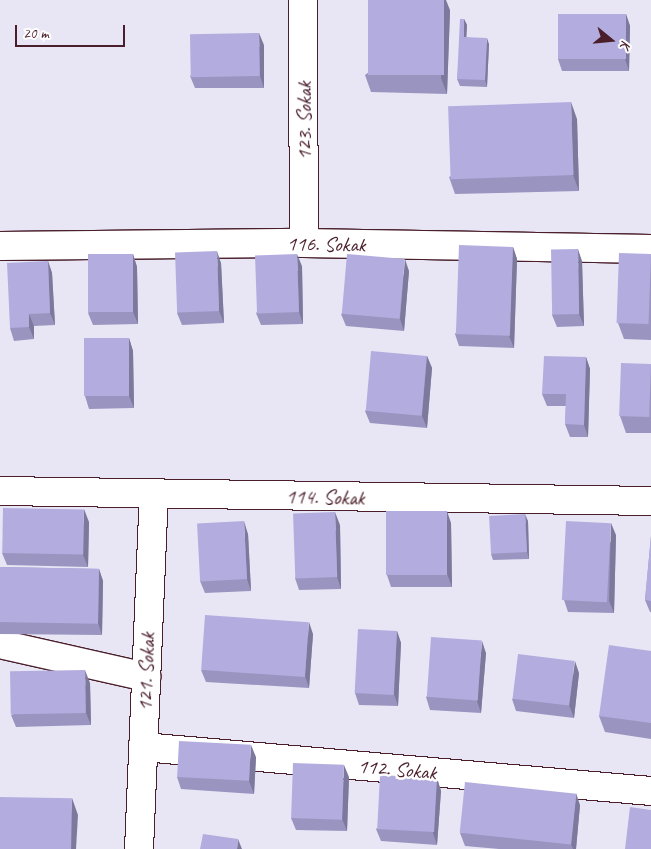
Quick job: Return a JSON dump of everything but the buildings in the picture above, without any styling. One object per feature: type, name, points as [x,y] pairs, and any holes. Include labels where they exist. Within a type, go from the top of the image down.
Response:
[{"type":"street","name":"123. Sokak","points":[[303,0],[304,243]]},
{"type":"street","name":"116. Sokak","points":[[0,246],[304,243],[651,249]]},
{"type":"street","name":"114. Sokak","points":[[0,491],[154,495],[651,501]]},
{"type":"street","name":"121. Sokak","points":[[139,849],[154,495]]},
{"type":"street","points":[[0,644],[146,677]]},
{"type":"street","name":"112. Sokak","points":[[143,747],[651,791]]}]
